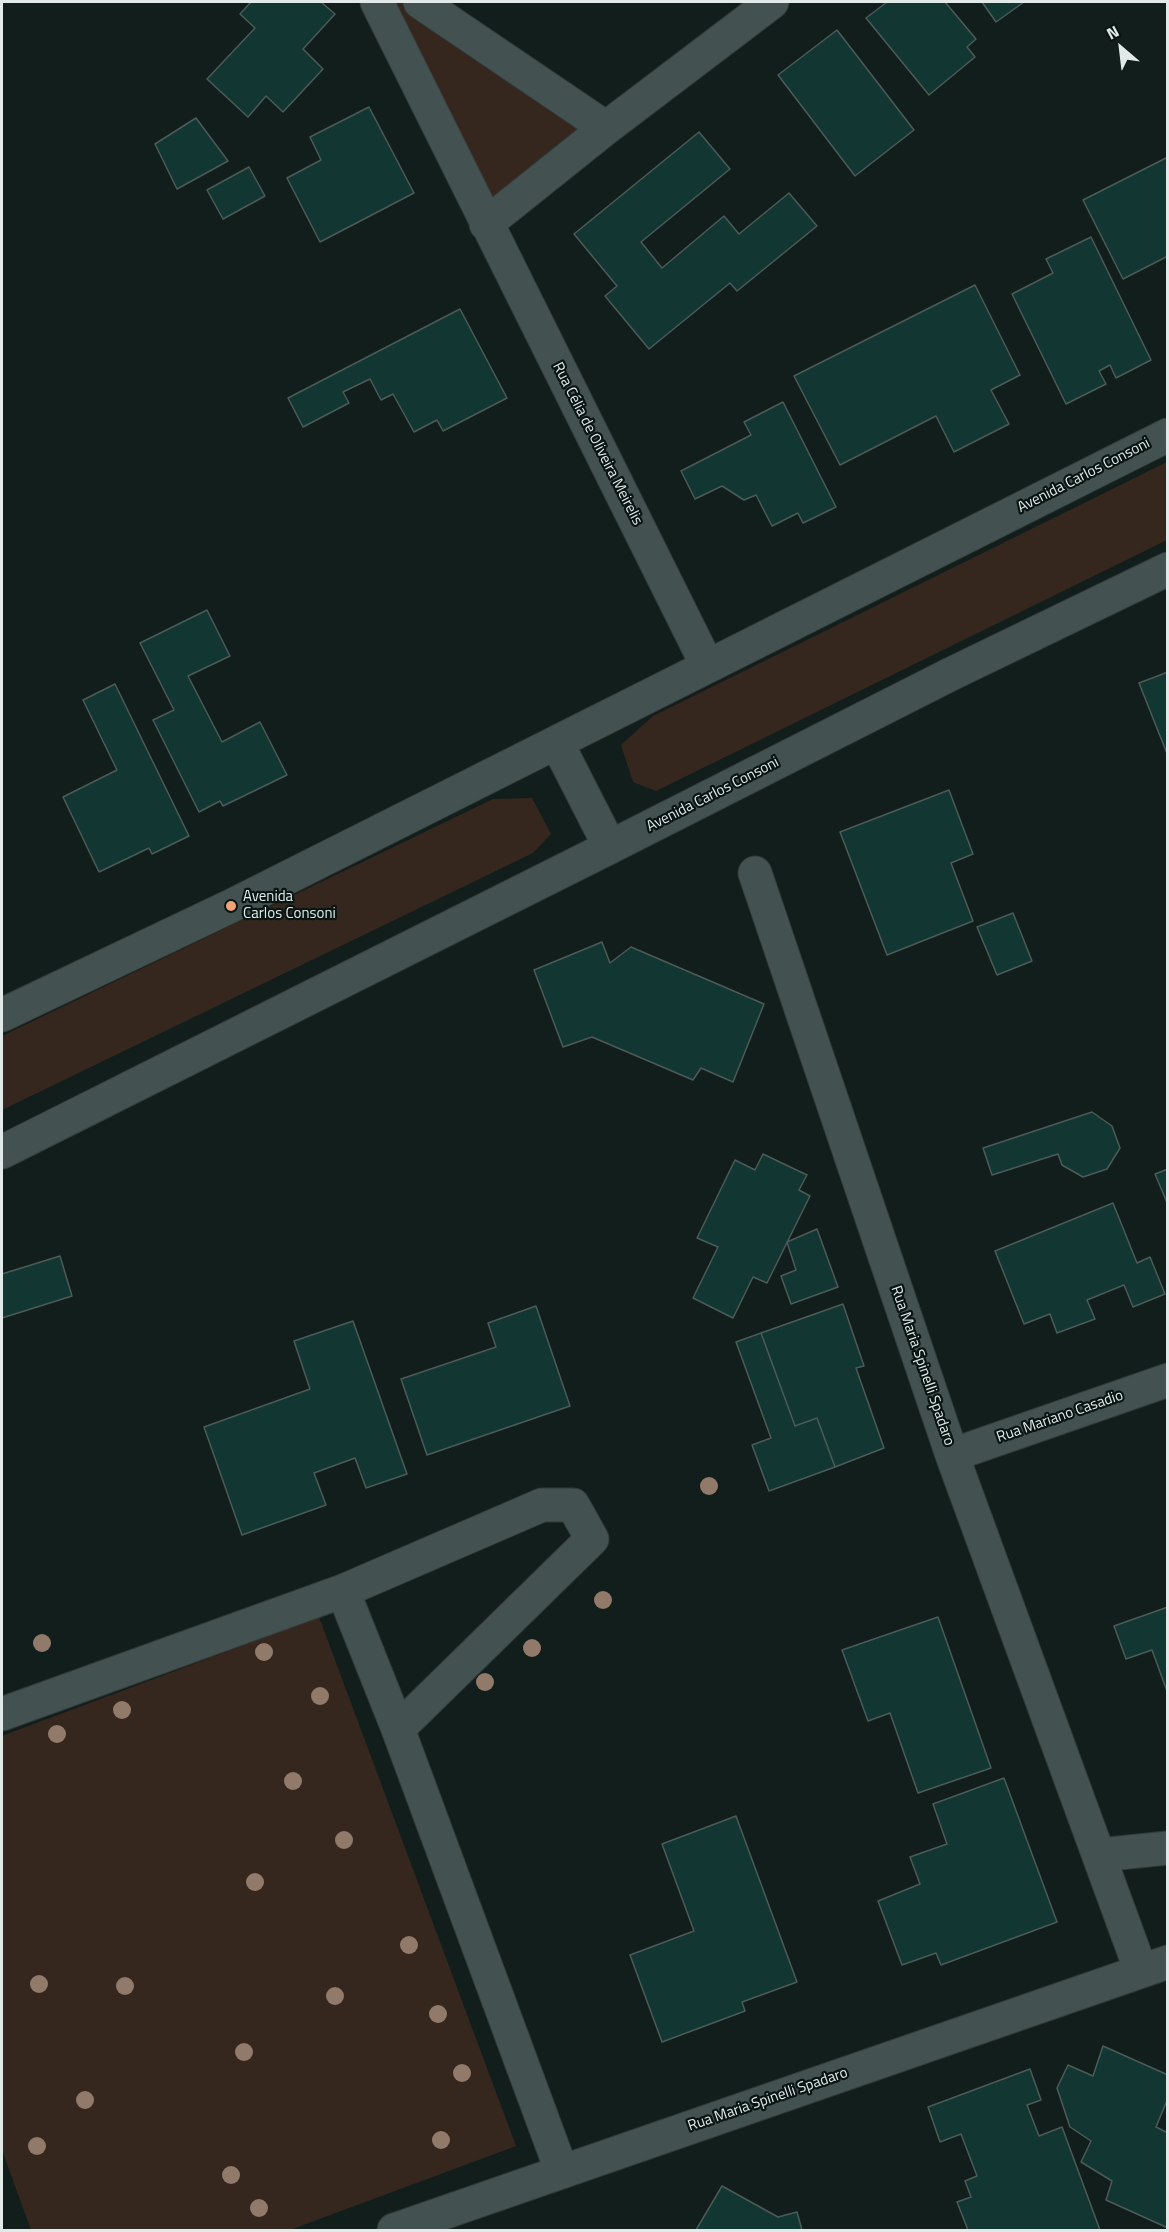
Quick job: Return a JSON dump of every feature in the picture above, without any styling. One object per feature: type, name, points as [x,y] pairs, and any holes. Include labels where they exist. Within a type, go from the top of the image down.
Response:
[{"type":"street","name":"Rua Célia de Oliveira Meirelis","points":[[376,2],[707,665]]},
{"type":"street","points":[[420,2],[606,128]]},
{"type":"street","points":[[486,224],[606,128],[772,2]]},
{"type":"street","name":"Avenida Carlos Consoni","points":[[2,1015],[231,906],[1167,435]]},
{"type":"street","name":"Avenida Carlos Consoni","points":[[2,1152],[951,674],[1167,569]]},
{"type":"street","points":[[557,743],[610,847]]},
{"type":"street","name":"Rua Maria Spinelli Spadaro","points":[[394,2230],[1154,1967],[1099,1855],[952,1455],[755,873]]},
{"type":"street","name":"Rua Mariano Casadio","points":[[952,1455],[1167,1380]]},
{"type":"street","points":[[2,1714],[343,1591],[542,1504],[573,1505],[592,1539],[398,1729]]},
{"type":"street","points":[[343,1591],[398,1729],[562,2172]]},
{"type":"street","points":[[1099,1855],[1167,1848]]},
{"type":"shaded area","points":[[384,2],[411,2],[598,130],[487,215]]},
{"type":"shaded area","points":[[1167,462],[1167,540],[656,791],[633,782],[621,745],[653,716]]},
{"type":"shaded area","points":[[532,798],[551,834],[533,853],[2,1110],[2,1036],[493,799]]},
{"type":"shaded area","points":[[319,1617],[516,2146],[290,2230],[31,2230],[2,2150],[2,1736]]},
{"type":"building","points":[[251,2],[321,2],[335,14],[303,49],[323,69],[283,112],[266,96],[248,117],[207,79],[255,28],[240,14]]},
{"type":"building","points":[[887,2],[945,2],[976,39],[967,47],[975,57],[929,95],[866,18]]},
{"type":"building","points":[[982,2],[1024,2],[996,22]]},
{"type":"building","points":[[837,30],[914,130],[855,176],[778,75]]},
{"type":"building","points":[[369,107],[414,193],[320,242],[287,178],[321,160],[310,137]]},
{"type":"building","points":[[196,118],[228,161],[177,189],[155,144]]},
{"type":"building","points":[[699,132],[730,169],[641,242],[662,268],[724,216],[739,234],[789,193],[817,226],[737,291],[730,283],[649,349],[605,296],[617,286],[574,234]]},
{"type":"building","points":[[1168,157],[1168,256],[1123,279],[1083,200]]},
{"type":"building","points":[[249,167],[265,196],[223,219],[207,190]]},
{"type":"building","points":[[1091,237],[1151,360],[1116,378],[1110,365],[1099,371],[1106,384],[1066,404],[1012,294],[1053,273],[1046,259]]},
{"type":"building","points":[[975,285],[1020,375],[991,390],[1009,424],[954,452],[936,416],[840,465],[794,376]]},
{"type":"building","points":[[460,309],[507,398],[443,431],[437,420],[414,432],[393,394],[381,400],[370,379],[343,392],[349,403],[303,427],[288,398]]},
{"type":"building","points":[[783,402],[836,507],[803,523],[798,513],[772,526],[756,495],[744,500],[722,486],[695,499],[681,471],[751,435],[744,422]]},
{"type":"building","points":[[207,610],[230,656],[188,676],[222,742],[260,722],[287,775],[223,806],[220,801],[199,812],[153,720],[174,710],[140,643]]},
{"type":"building","points":[[1168,672],[1168,756],[1139,683]]},
{"type":"building","points":[[115,684],[189,836],[152,854],[149,848],[99,872],[63,797],[117,770],[83,700]]},
{"type":"building","points":[[949,790],[973,854],[951,863],[973,921],[887,955],[840,832]]},
{"type":"building","points":[[1013,913],[1032,961],[997,975],[977,927]]},
{"type":"building","points":[[602,942],[610,963],[631,947],[764,1004],[733,1082],[701,1068],[693,1080],[592,1037],[563,1047],[534,970]]},
{"type":"building","points":[[1092,1112],[1112,1126],[1120,1148],[1107,1169],[1083,1177],[1062,1165],[1058,1154],[992,1175],[983,1148]]},
{"type":"building","points":[[763,1154],[807,1175],[799,1190],[810,1196],[767,1283],[753,1277],[733,1318],[693,1298],[718,1247],[697,1238],[735,1160],[755,1170]]},
{"type":"building","points":[[1168,1169],[1168,1205],[1155,1174]]},
{"type":"building","points":[[1113,1203],[1137,1263],[1150,1257],[1165,1294],[1133,1307],[1124,1285],[1087,1300],[1095,1319],[1057,1333],[1050,1314],[1024,1324],[995,1251]]},
{"type":"building","points":[[817,1229],[838,1287],[791,1304],[781,1276],[796,1270],[787,1242]]},
{"type":"building","points":[[60,1256],[72,1296],[2,1318],[2,1274]]},
{"type":"building","points":[[843,1304],[864,1366],[856,1368],[884,1448],[835,1467],[817,1418],[795,1426],[761,1333]]},
{"type":"building","points":[[536,1306],[570,1406],[427,1455],[401,1379],[496,1347],[488,1323]]},
{"type":"building","points":[[353,1321],[407,1474],[366,1488],[355,1458],[314,1473],[326,1505],[242,1535],[204,1427],[310,1389],[294,1341]]},
{"type":"building","points":[[761,1333],[795,1426],[817,1418],[835,1467],[769,1491],[752,1445],[771,1438],[736,1342]]},
{"type":"building","points":[[1168,1607],[1168,1694],[1152,1650],[1126,1659],[1114,1626]]},
{"type":"building","points":[[938,1617],[991,1768],[918,1793],[890,1713],[868,1721],[842,1650]]},
{"type":"building","points":[[1004,1778],[1057,1922],[941,1965],[936,1953],[902,1965],[878,1901],[920,1884],[910,1857],[947,1844],[933,1804]]},
{"type":"building","points":[[736,1816],[797,1982],[742,2002],[745,2011],[662,2042],[630,1955],[694,1931],[662,1844]]},
{"type":"building","points":[[1103,2046],[1168,2075],[1168,2098],[1156,2127],[1168,2133],[1168,2228],[1106,2200],[1112,2181],[1081,2162],[1091,2141],[1070,2127],[1057,2088],[1068,2065],[1093,2076]]},
{"type":"building","points":[[1030,2069],[1041,2100],[1027,2105],[1039,2136],[1062,2127],[1100,2230],[968,2230],[957,2202],[971,2197],[965,2181],[977,2176],[961,2134],[940,2142],[928,2107]]},
{"type":"building","points":[[722,2186],[778,2217],[797,2212],[802,2230],[696,2230]]},
{"type":"place","name":"Avenida Carlos Consoni","points":[[231,906]]}]
